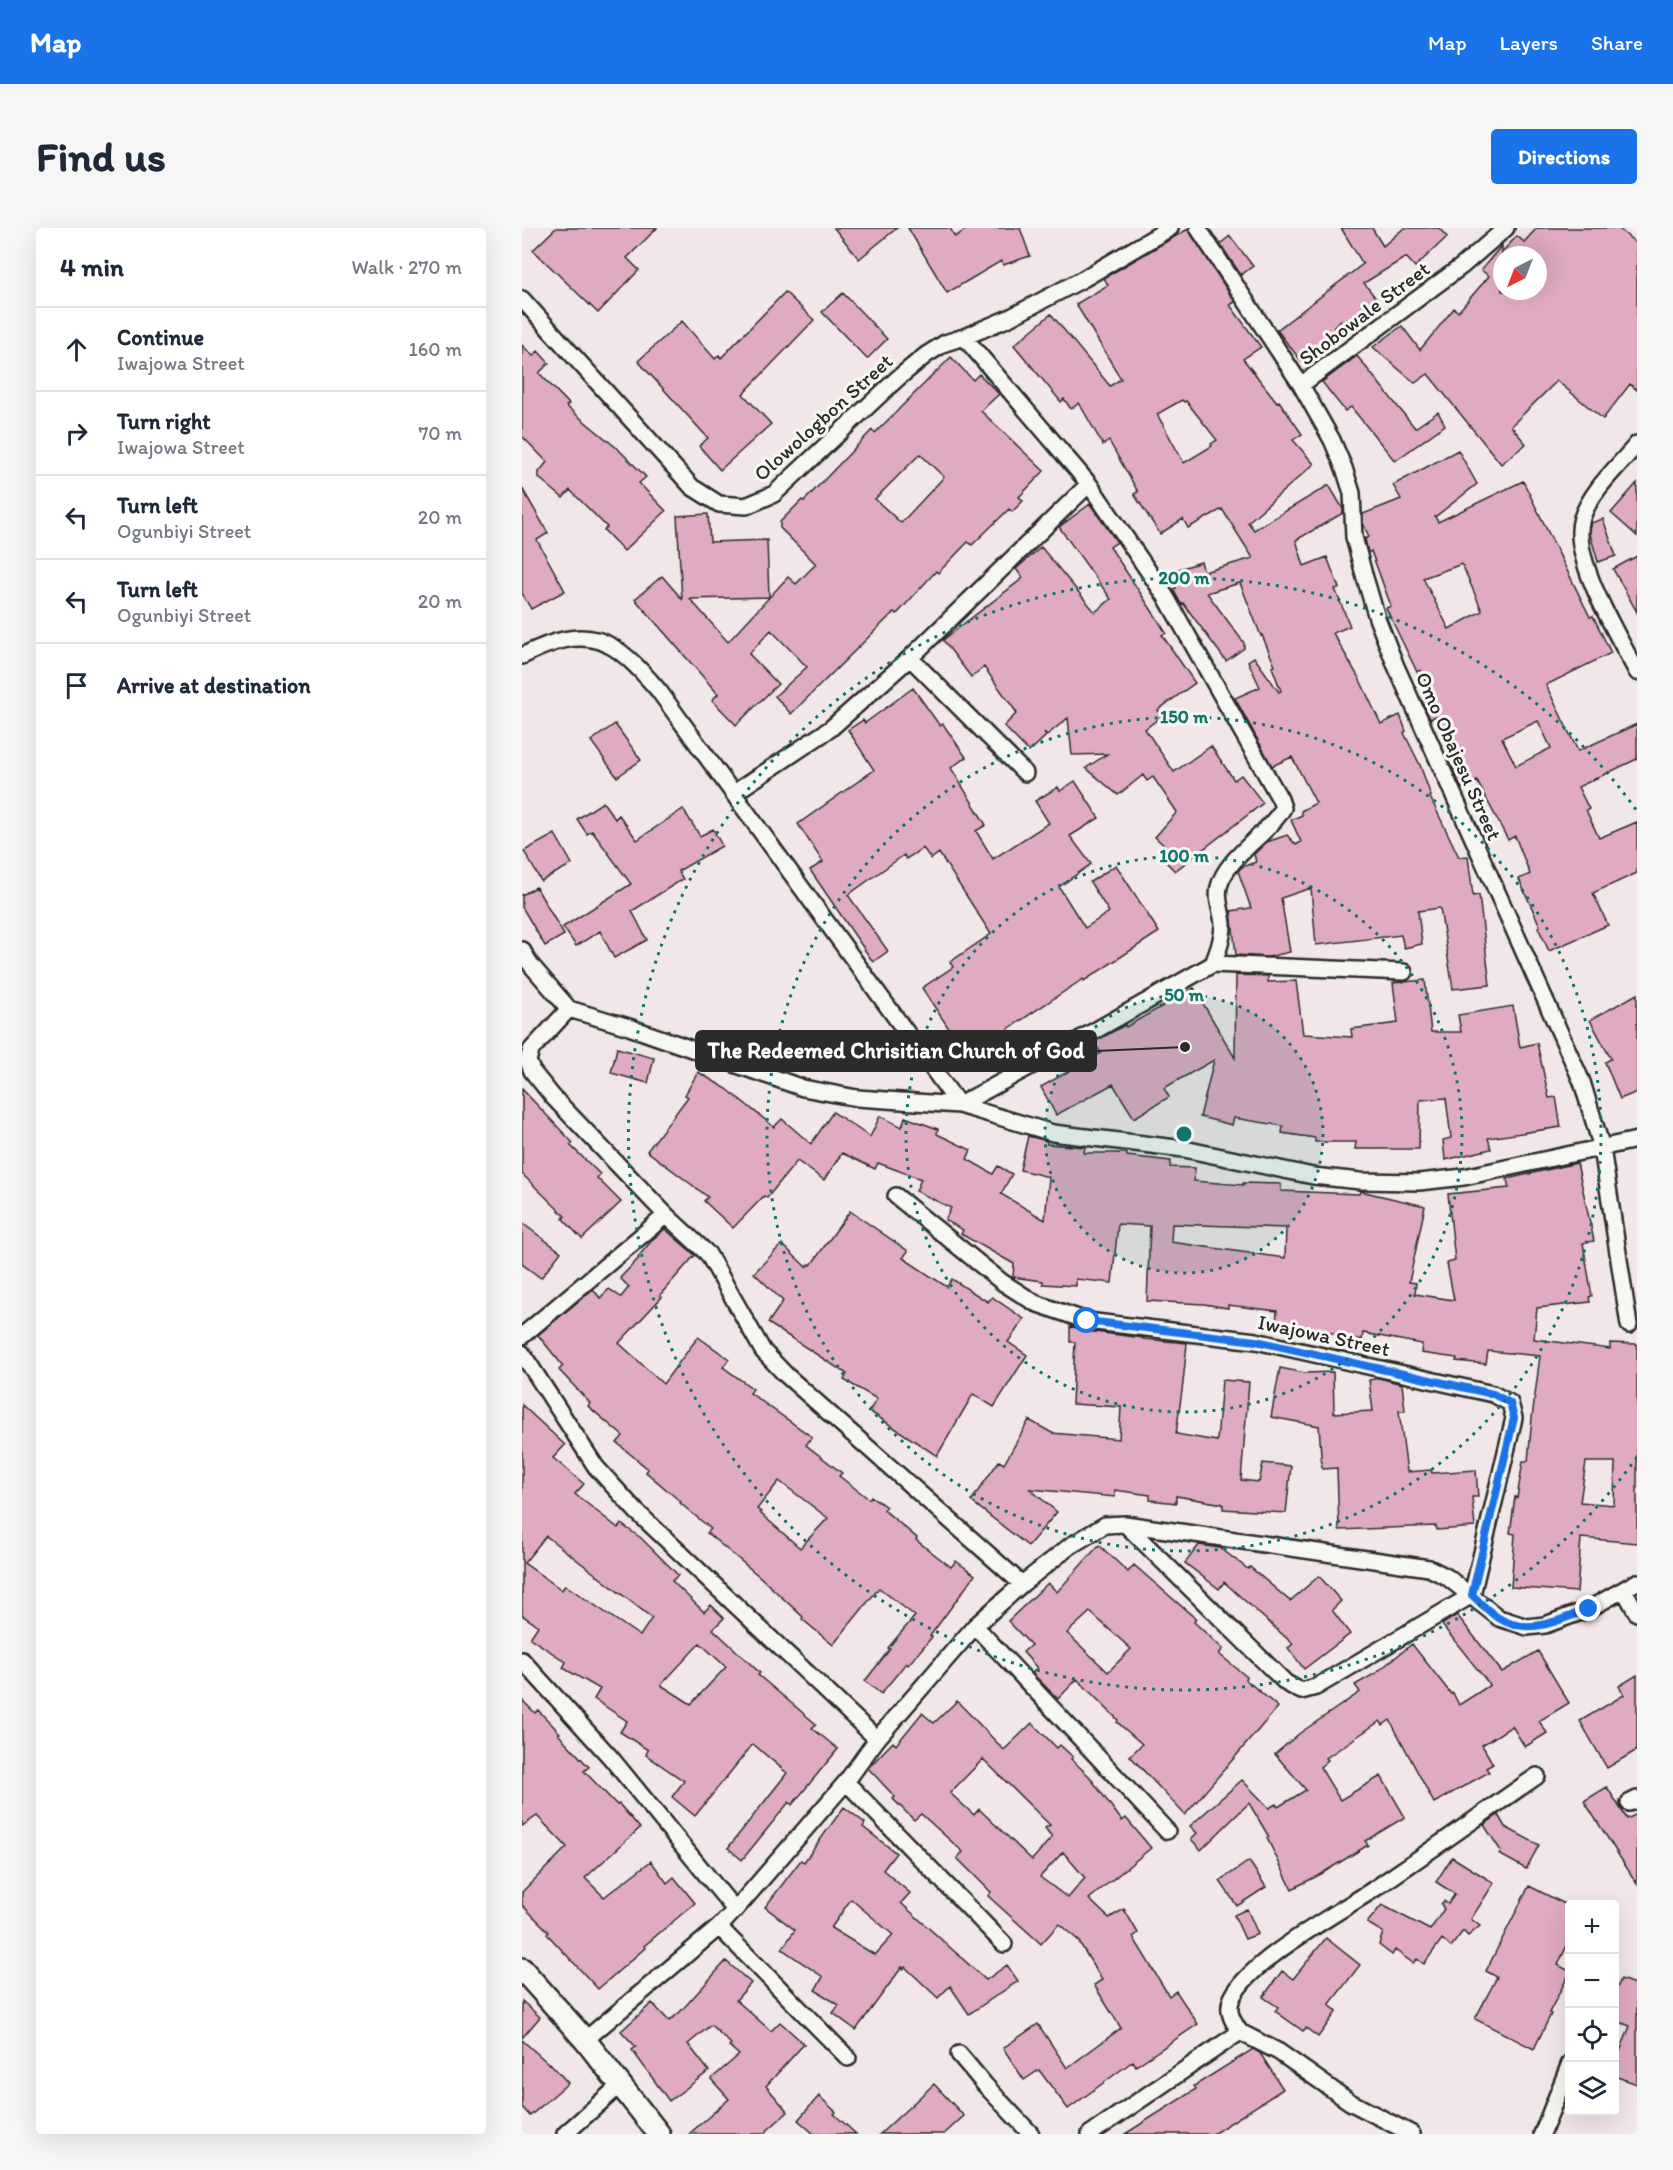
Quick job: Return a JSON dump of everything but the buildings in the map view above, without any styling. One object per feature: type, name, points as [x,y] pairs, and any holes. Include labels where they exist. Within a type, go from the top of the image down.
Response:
[{"type":"main road","points":[[522,1969],[585,2040],[659,2134]]},
{"type":"street","name":"Olowologbon Street","points":[[522,299],[692,487],[719,504],[746,506],[774,494],[897,378],[926,355],[945,343],[1009,318],[1083,279],[1170,228]]},
{"type":"street","name":"Omo Obajesu Street","points":[[1198,228],[1301,385],[1332,440],[1344,468],[1352,494],[1354,537],[1377,618],[1395,664],[1582,1082],[1602,1148],[1629,1325]]},
{"type":"street","name":"Shobowale Street","points":[[1301,385],[1462,266],[1506,228]]},
{"type":"street","points":[[964,337],[1089,483],[1166,597],[1280,800],[1283,808],[1279,815],[1247,847],[1227,871],[1219,886],[1218,901],[1223,924],[1221,944],[1213,964]]},
{"type":"street","points":[[1637,444],[1588,505],[1581,519],[1580,537],[1593,586],[1637,672]]},
{"type":"street","points":[[734,793],[830,729],[910,658],[1089,483]]},
{"type":"street","points":[[522,656],[544,645],[570,638],[591,638],[615,647],[636,664],[659,691],[734,793],[959,1105]]},
{"type":"street","points":[[910,658],[1024,773]]},
{"type":"street","points":[[522,950],[531,965],[569,1009],[802,1088],[857,1098],[959,1105],[1053,1133],[1184,1149],[1313,1176],[1360,1181],[1419,1182],[1464,1177],[1637,1140]]},
{"type":"street","points":[[959,1105],[1059,1052],[1213,964],[1404,972]]},
{"type":"street","points":[[569,1009],[531,1050],[528,1061],[532,1071],[553,1097],[666,1215],[708,1254],[763,1351],[786,1375],[1022,1584]]},
{"type":"street","name":"Iwajowa Street","points":[[896,1196],[1002,1282],[1035,1303],[1087,1321],[1256,1341],[1493,1394],[1510,1403],[1514,1418],[1472,1595]]},
{"type":"street","points":[[522,1336],[666,1215]]},
{"type":"street","points":[[522,1353],[596,1467],[636,1511],[877,1739]]},
{"type":"street","points":[[1125,1524],[1286,1683],[1301,1691],[1316,1687],[1472,1595]]},
{"type":"street","points":[[585,2040],[719,1927],[846,1782],[877,1739],[975,1626],[1022,1584],[1086,1535],[1105,1525],[1125,1524],[1429,1568],[1447,1577],[1499,1618],[1527,1627],[1545,1625],[1589,1609],[1631,1586],[1637,1613]]},
{"type":"street","points":[[975,1626],[1167,1831]]},
{"type":"street","points":[[522,1660],[611,1758],[735,1910]]},
{"type":"street","points":[[1412,2134],[1350,2102],[1280,2052],[1240,2032],[1232,2020],[1229,2008],[1232,1998],[1260,1966],[1300,1937],[1382,1885],[1537,1776]]},
{"type":"street","points":[[846,1782],[1004,1944]]},
{"type":"street","points":[[719,1927],[848,2058]]},
{"type":"street","points":[[1090,2134],[1240,2032]]},
{"type":"street","points":[[959,2054],[1031,2134]]},
{"type":"street","points":[[1542,2134],[1565,2074]]},
{"type":"street","points":[[565,2134],[620,2085]]},
{"type":"place","name":"The Redeemed Chrisitian Church of God","points":[[1185,1047]]},
{"type":"route","points":[[1087,1321],[1256,1341],[1493,1394],[1510,1403],[1514,1418],[1472,1595],[1499,1618],[1527,1627],[1545,1625],[1589,1609]]}]
